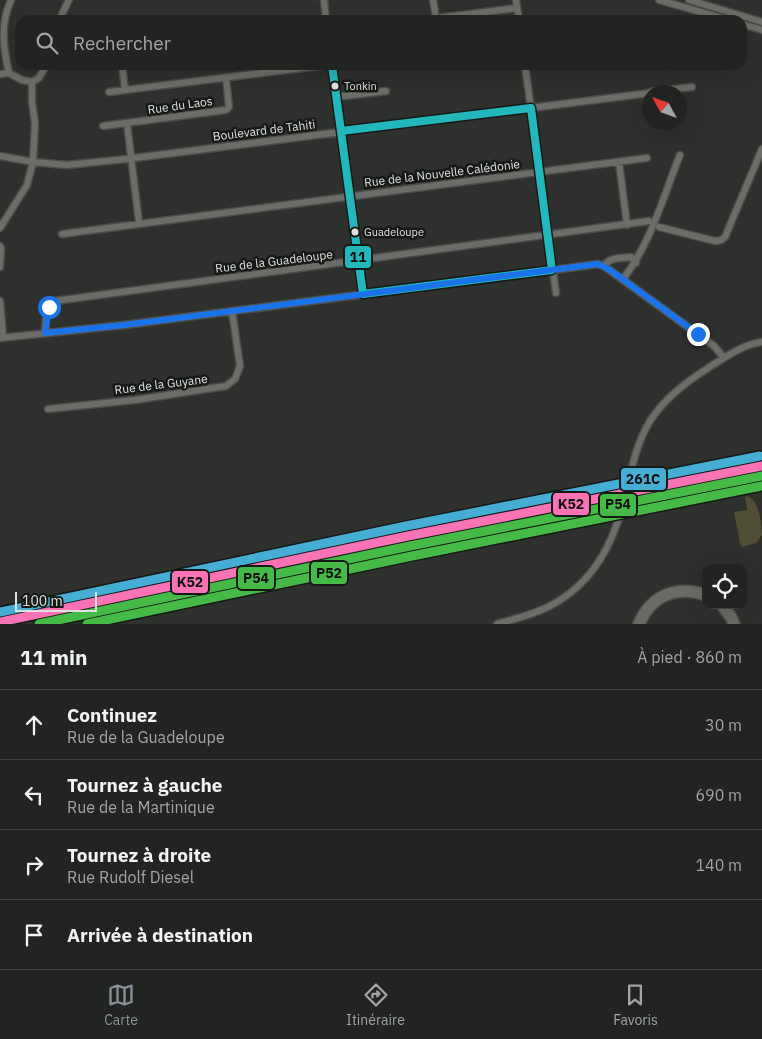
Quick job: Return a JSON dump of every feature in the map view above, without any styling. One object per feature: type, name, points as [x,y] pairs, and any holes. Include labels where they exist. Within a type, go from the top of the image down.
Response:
[{"type":"highway","points":[[639,624],[644,612],[659,598],[681,591],[693,591],[702,594]]},
{"type":"highway","points":[[725,609],[734,624]]},
{"type":"street","points":[[9,72],[2,30],[4,15],[11,0]]},
{"type":"street","points":[[62,15],[69,0]]},
{"type":"street","points":[[325,0],[326,15]]},
{"type":"street","points":[[433,0],[436,15]]},
{"type":"street","points":[[516,0],[518,15]]},
{"type":"street","points":[[659,0],[711,15]]},
{"type":"street","points":[[689,0],[720,5],[745,15]]},
{"type":"street","points":[[718,15],[720,5]]},
{"type":"street","points":[[460,15],[517,8]]},
{"type":"street","points":[[747,16],[762,22]]},
{"type":"street","points":[[747,26],[762,30]]},
{"type":"street","points":[[0,74],[9,72],[22,80],[32,82],[39,78],[43,70]]},
{"type":"street","points":[[123,70],[125,90]]},
{"type":"street","points":[[109,92],[288,70]]},
{"type":"street","points":[[333,70],[363,294]]},
{"type":"street","points":[[526,70],[556,293]]},
{"type":"street","name":"Rue du Laos","points":[[103,126],[226,110],[229,106],[226,78]]},
{"type":"street","points":[[0,228],[27,185],[33,162],[35,122],[32,82]]},
{"type":"street","name":"Boulevard de Tahiti","points":[[687,88],[692,87]]},
{"type":"street","points":[[336,97],[386,91]]},
{"type":"street","name":"Boulevard de Tahiti","points":[[0,156],[33,162],[67,165],[132,159],[642,93]]},
{"type":"street","points":[[127,123],[139,223]]},
{"type":"street","points":[[659,227],[715,241],[725,237],[762,149]]},
{"type":"street","points":[[623,279],[636,263],[680,155]]},
{"type":"street","name":"Rue de la Nouvelle Calédonie","points":[[62,234],[350,195],[647,158]]},
{"type":"street","points":[[619,162],[627,226]]},
{"type":"street","name":"Rue de la Guadeloupe","points":[[45,333],[49,307],[55,301],[627,226],[649,221]]},
{"type":"street","points":[[0,246],[0,267]]},
{"type":"street","points":[[604,266],[611,259],[631,258],[636,263]]},
{"type":"street","points":[[0,301],[2,337],[124,325],[598,264],[623,279],[716,347],[724,358]]},
{"type":"street","name":"Rue de la Guyane","points":[[48,409],[186,393],[226,386],[235,379],[240,366],[232,311]]},
{"type":"street","points":[[497,624],[547,608],[570,592],[592,571],[616,529],[635,453],[650,422],[660,408],[680,387],[724,358],[744,346],[762,342]]},
{"type":"shaded area","points":[[745,496],[754,501],[757,506],[762,535],[756,543],[742,547],[734,512],[747,510]]},
{"type":"transit line","name":"11","points":[[333,70],[363,294],[552,270],[531,108],[341,131]]},
{"type":"transit line","name":"261C","points":[[0,612],[406,526],[760,456]]},
{"type":"transit line","name":"K52","points":[[0,622],[408,536],[762,466]]},
{"type":"transit line","name":"P54","points":[[39,624],[410,546],[762,476]]},
{"type":"transit line","name":"P52","points":[[87,624],[412,556],[762,486]]},
{"type":"place","name":"Tonkin","points":[[335,86]]},
{"type":"place","name":"Guadeloupe","points":[[355,232]]},
{"type":"route","points":[[49,307],[45,333],[124,325],[598,264],[610,270],[698,334]]}]
